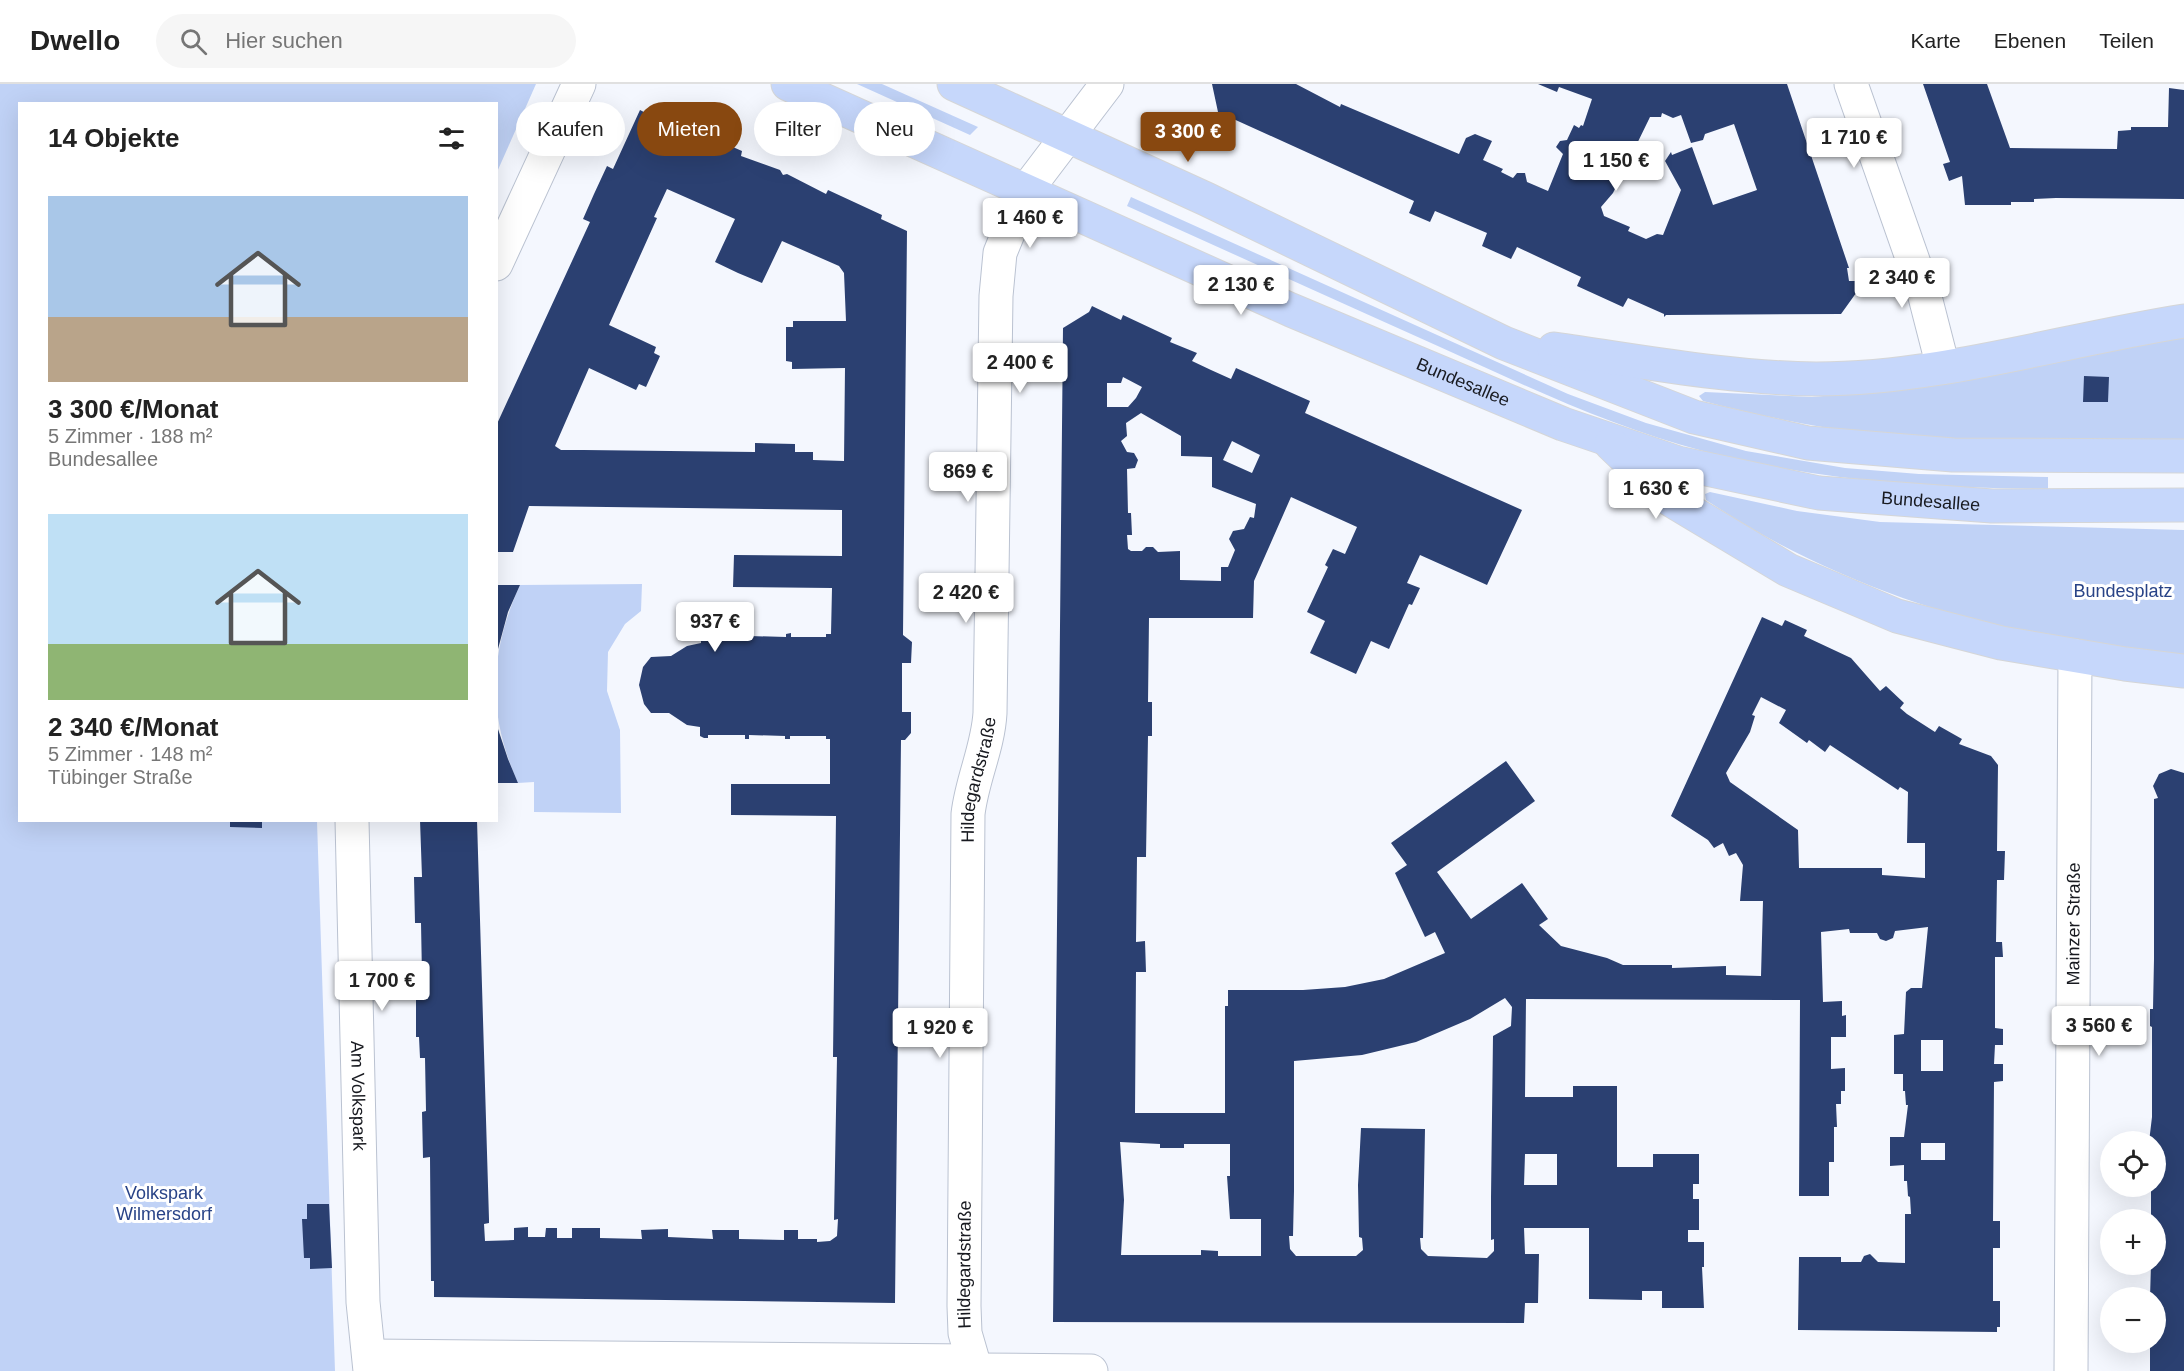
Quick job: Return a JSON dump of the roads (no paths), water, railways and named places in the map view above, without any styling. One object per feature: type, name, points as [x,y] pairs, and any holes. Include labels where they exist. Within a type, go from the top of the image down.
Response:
[{"type":"main road","name":"Bundesallee","points":[[788,84],[1301,315],[1552,420],[1678,463],[1819,493],[1992,506],[2184,505]]},
{"type":"main road","points":[[954,84],[1206,199],[1504,343],[1694,417],[1808,443],[1953,454],[2184,456]]},
{"type":"main road","points":[[1504,343],[1752,375],[1816,379],[1943,367],[2184,321]]},
{"type":"main road","points":[[1605,438],[1666,497],[1788,570],[1897,616],[2001,643],[2184,671]]},
{"type":"street","points":[[498,260],[579,84]]},
{"type":"street","name":"Hildegardstraße","points":[[975,1367],[965,1333],[964,1306],[968,814],[973,783],[987,742],[990,713],[1000,253],[1026,192],[1066,135],[1107,84]]},
{"type":"street","points":[[1851,84],[1923,289],[1943,367]]},
{"type":"street","name":"Mainzer Straße","points":[[2071,1371],[2075,656]]},
{"type":"street","name":"Am Volkspark","points":[[352,822],[363,1302],[370,1363]]},
{"type":"street","points":[[370,1363],[975,1367],[1091,1371]]},
{"type":"park label","name":"Bundesplatz","points":[[2123,591]]},
{"type":"park label","name":"Volkspark Wilmersdorf","points":[[164,1203]]}]
